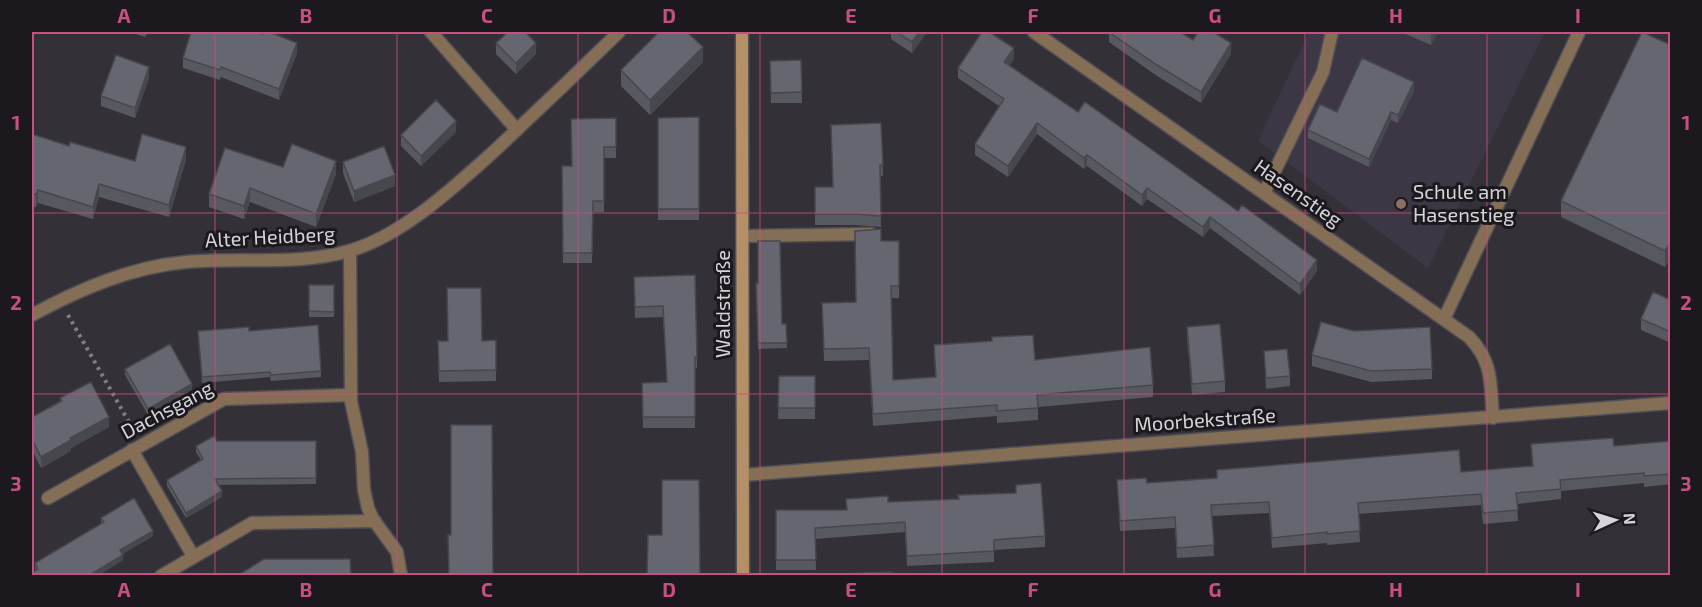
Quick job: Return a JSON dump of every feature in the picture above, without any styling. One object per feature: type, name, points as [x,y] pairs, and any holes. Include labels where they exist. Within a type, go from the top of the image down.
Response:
[{"type":"street","points":[[431,32],[517,130]]},
{"type":"street","name":"Alter Heidberg","points":[[32,315],[59,300],[142,269],[185,262],[280,260],[326,256],[350,251],[376,241],[412,219],[461,181],[620,32]]},
{"type":"street","name":"Waldstraße","points":[[742,32],[743,576]]},
{"type":"street","name":"Hasenstieg","points":[[1034,32],[1469,337],[1485,357],[1489,368],[1493,418]]},
{"type":"street","points":[[1264,192],[1323,72],[1332,32]]},
{"type":"street","points":[[1444,319],[1579,32]]},
{"type":"street","points":[[743,236],[877,234]]},
{"type":"street","points":[[350,251],[351,406],[362,452],[365,496],[375,521],[397,552],[401,576]]},
{"type":"street","name":"Dachsgang","points":[[48,498],[224,399],[351,395]]},
{"type":"street","name":"Moorbekstraße","points":[[743,475],[1671,403]]},
{"type":"street","points":[[137,447],[193,556]]},
{"type":"street","points":[[161,576],[242,528],[257,522],[375,521]]},
{"type":"path","points":[[59,300],[137,447]]},
{"type":"shaded area","name":"Schule am Hasenstieg","points":[[1309,32],[1545,32],[1428,268],[1258,141]]},
{"type":"building","points":[[191,32],[263,34],[269,32],[297,43],[279,89],[221,67],[220,70],[183,58]]},
{"type":"building","points":[[508,32],[525,32],[536,43],[516,63],[496,43]]},
{"type":"building","points":[[659,32],[687,32],[703,47],[650,100],[621,70]]},
{"type":"building","points":[[896,32],[919,32],[912,42]]},
{"type":"building","points":[[982,32],[989,32],[1014,48],[1004,62],[1078,112],[1085,102],[1238,211],[1242,205],[1317,260],[1300,284],[1210,217],[1203,227],[1147,188],[1142,195],[1087,155],[1084,158],[1037,123],[1008,166],[975,144],[1004,99],[958,68]]},
{"type":"building","points":[[1109,32],[1180,32],[1193,40],[1198,32],[1213,32],[1231,43],[1201,92]]},
{"type":"building","points":[[1642,32],[1671,45],[1671,241],[1665,251],[1561,201]]},
{"type":"building","points":[[116,55],[149,67],[135,108],[101,96]]},
{"type":"building","points":[[1362,58],[1414,82],[1398,115],[1391,112],[1369,159],[1308,130],[1320,104],[1337,112]]},
{"type":"building","points":[[801,60],[802,92],[771,93],[770,61]]},
{"type":"building","points":[[436,100],[456,121],[421,156],[401,135]]},
{"type":"building","points":[[699,117],[699,209],[658,209],[658,118]]},
{"type":"building","points":[[616,118],[616,147],[604,147],[604,201],[593,201],[592,253],[563,253],[562,166],[572,166],[571,119]]},
{"type":"building","points":[[881,123],[883,165],[880,165],[881,216],[815,214],[815,187],[833,187],[831,125]]},
{"type":"building","points":[[32,134],[69,146],[70,142],[135,161],[142,134],[186,147],[169,205],[99,184],[93,207],[38,190],[36,195],[32,193]]},
{"type":"building","points":[[292,144],[336,161],[316,214],[250,188],[244,206],[209,194],[225,148],[283,167]]},
{"type":"building","points":[[384,146],[395,175],[354,191],[343,162]]},
{"type":"building","points":[[881,229],[881,241],[899,241],[899,286],[891,286],[893,380],[936,377],[934,345],[992,341],[992,337],[1033,335],[1035,360],[1150,347],[1153,385],[1037,395],[1038,408],[997,411],[997,405],[873,414],[869,348],[824,349],[822,303],[856,302],[855,231]]},
{"type":"building","points":[[758,241],[780,241],[782,324],[786,324],[787,343],[758,343],[756,283],[758,283]]},
{"type":"building","points":[[695,275],[697,357],[695,357],[695,417],[643,417],[642,383],[667,382],[663,306],[635,307],[634,277]]},
{"type":"building","points":[[309,285],[334,285],[334,312],[309,311]]},
{"type":"building","points":[[447,288],[481,288],[482,341],[496,340],[496,370],[439,371],[438,341],[448,341]]},
{"type":"building","points":[[1653,292],[1671,300],[1671,332],[1641,319]]},
{"type":"building","points":[[1321,322],[1354,331],[1430,327],[1432,369],[1371,371],[1312,355]]},
{"type":"building","points":[[1220,324],[1225,381],[1192,384],[1187,327]]},
{"type":"building","points":[[318,325],[321,371],[202,377],[198,331],[249,327],[249,331]]},
{"type":"building","points":[[170,344],[192,384],[148,409],[125,369]]},
{"type":"building","points":[[1287,349],[1290,376],[1266,378],[1264,351]]},
{"type":"building","points":[[779,376],[815,376],[815,408],[778,408]]},
{"type":"building","points":[[91,382],[109,417],[41,457],[32,439],[32,417],[62,401],[60,398]]},
{"type":"building","points":[[451,425],[492,425],[493,576],[449,576]]},
{"type":"building","points":[[214,436],[217,441],[316,441],[316,478],[215,479],[222,491],[186,513],[167,480],[203,459],[196,446]]},
{"type":"building","points":[[1613,438],[1614,446],[1671,441],[1671,474],[1644,476],[1644,473],[1560,480],[1561,489],[1516,493],[1518,510],[1483,513],[1481,494],[1358,503],[1360,531],[1272,538],[1269,502],[1211,505],[1214,545],[1177,548],[1175,517],[1120,521],[1117,480],[1146,478],[1147,483],[1217,478],[1217,470],[1459,450],[1461,472],[1533,466],[1531,444]]},
{"type":"building","points":[[662,480],[699,480],[700,576],[647,576],[648,535],[662,535]]},
{"type":"building","points":[[1041,483],[1045,536],[994,540],[994,551],[907,556],[905,522],[815,528],[816,560],[776,560],[776,510],[847,510],[846,499],[888,496],[888,502],[959,499],[958,495],[1016,493],[1016,485]]},
{"type":"building","points":[[134,498],[153,531],[120,550],[123,555],[88,576],[32,576],[32,573],[38,569],[35,563],[104,522],[101,518]]},
{"type":"building","points":[[264,559],[350,559],[351,576],[237,576]]},
{"type":"building","points":[[891,572],[891,576],[840,576],[840,574]]},
{"type":"place","name":"Schule am Hasenstieg","points":[[1401,204]]}]
